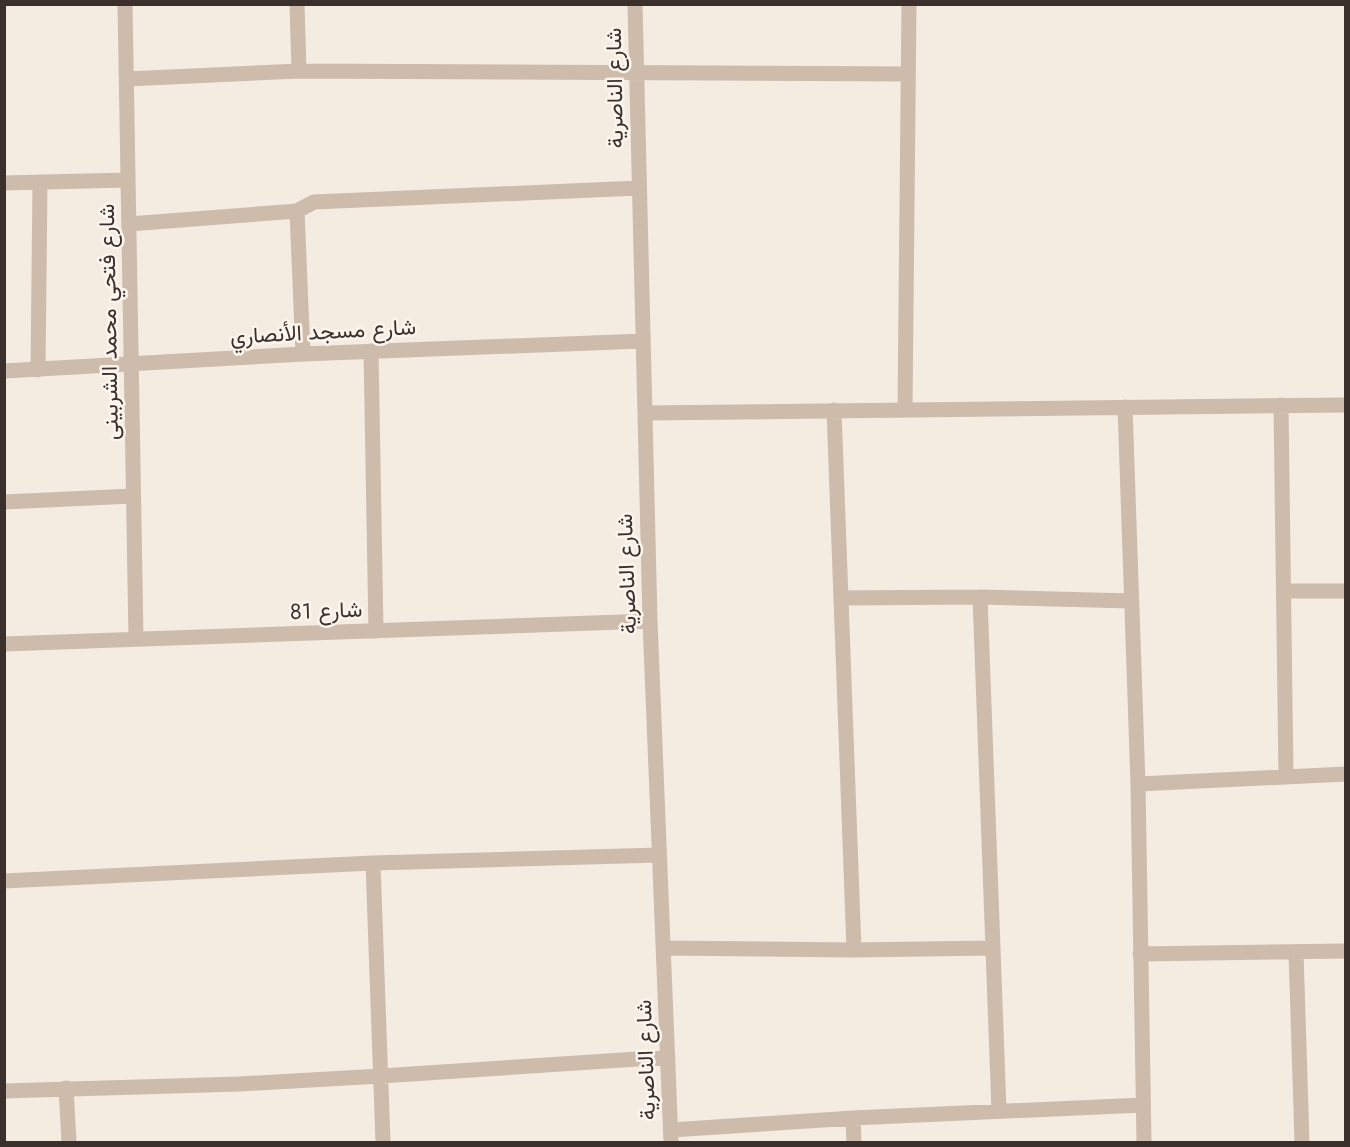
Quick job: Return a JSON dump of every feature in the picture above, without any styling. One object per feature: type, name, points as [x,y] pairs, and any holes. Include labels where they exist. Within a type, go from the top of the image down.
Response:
[{"type":"street","name":"شارع فتحي محمد الشربينى","points":[[125,4],[136,639]]},
{"type":"street","points":[[297,4],[299,71]]},
{"type":"street","name":"شارع الناصرية","points":[[635,4],[650,621],[671,1137]]},
{"type":"street","points":[[905,409],[909,4]]},
{"type":"street","points":[[127,79],[299,71],[908,74]]},
{"type":"street","points":[[4,183],[128,180]]},
{"type":"street","points":[[38,370],[40,182]]},
{"type":"street","points":[[129,224],[297,211],[314,202],[639,188]]},
{"type":"street","points":[[297,211],[303,354]]},
{"type":"street","name":"شارع مسجد الأنصاري","points":[[4,372],[303,354],[643,341]]},
{"type":"street","points":[[372,351],[376,631]]},
{"type":"street","points":[[1281,405],[1286,777]]},
{"type":"street","points":[[645,413],[1346,405]]},
{"type":"street","points":[[1125,407],[1138,784],[1144,1143]]},
{"type":"street","points":[[834,410],[854,950]]},
{"type":"street","points":[[4,502],[133,496]]},
{"type":"street","points":[[1284,591],[1346,591]]},
{"type":"street","points":[[841,598],[980,597],[1131,601]]},
{"type":"street","points":[[980,597],[999,1111]]},
{"type":"street","name":"شارع 81","points":[[4,644],[650,621]]},
{"type":"street","points":[[1138,784],[1346,774]]},
{"type":"street","points":[[4,881],[373,863],[659,855]]},
{"type":"street","points":[[373,863],[383,1143]]},
{"type":"street","points":[[663,948],[854,950],[992,948]]},
{"type":"street","points":[[1140,954],[1346,951]]},
{"type":"street","points":[[1296,952],[1302,1143]]},
{"type":"street","points":[[4,1091],[381,1077],[668,1057]]},
{"type":"street","points":[[66,1088],[69,1143]]},
{"type":"street","points":[[671,1137],[853,1118],[1143,1105]]},
{"type":"street","points":[[853,1118],[854,1143]]}]
